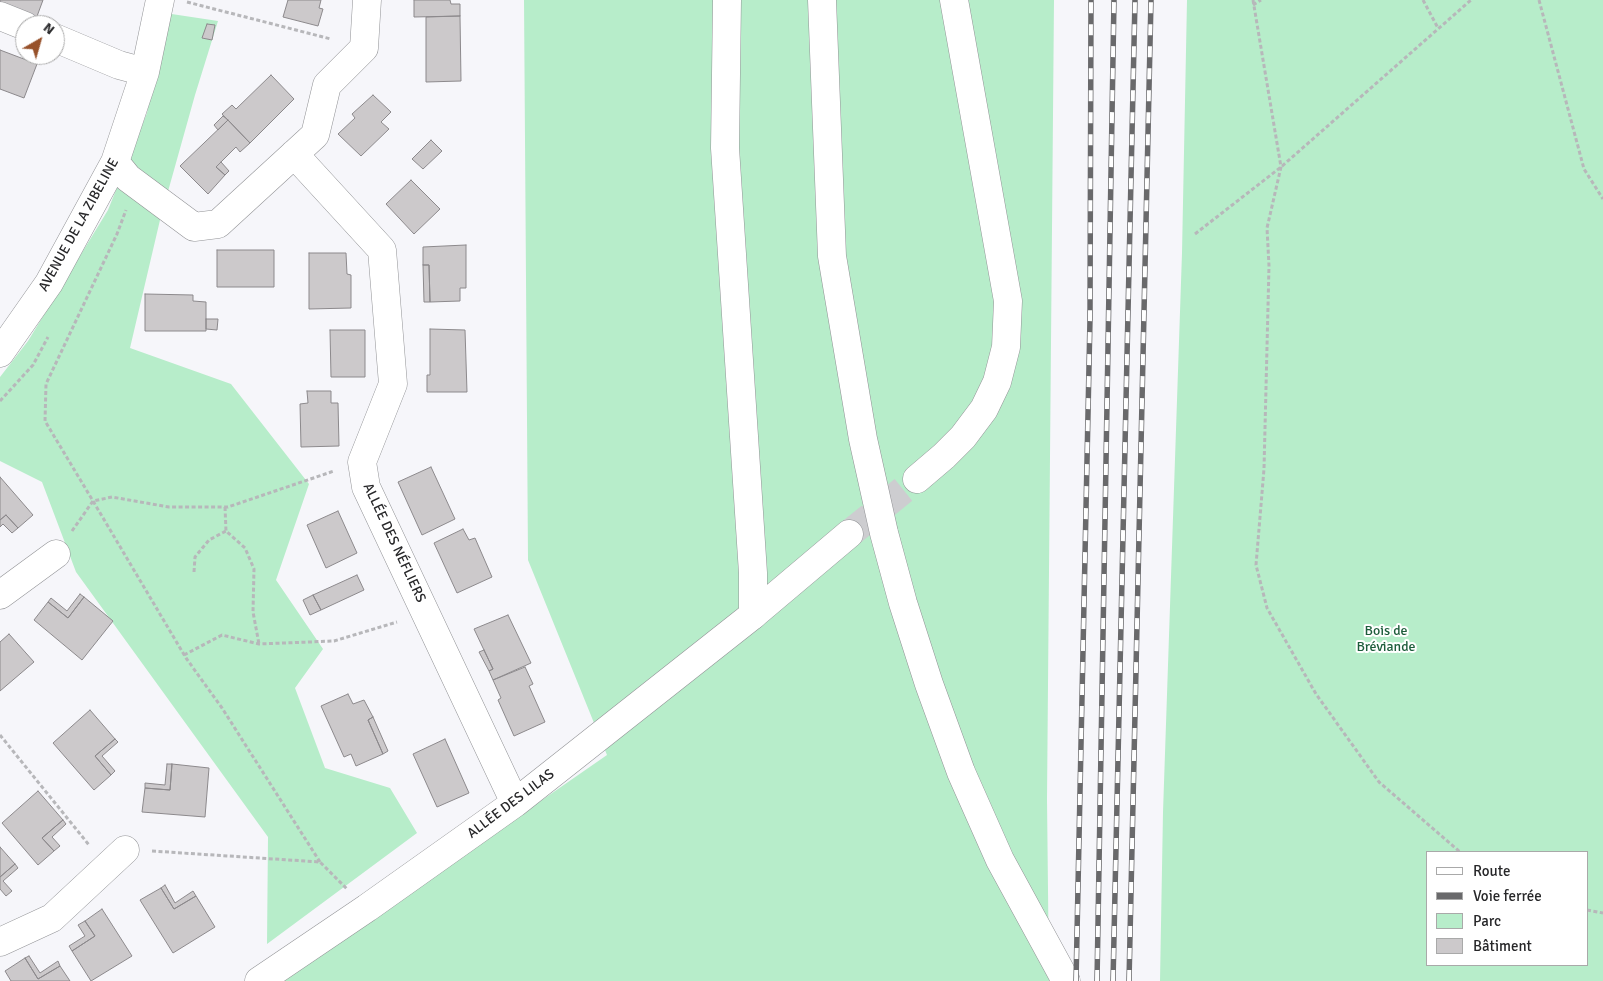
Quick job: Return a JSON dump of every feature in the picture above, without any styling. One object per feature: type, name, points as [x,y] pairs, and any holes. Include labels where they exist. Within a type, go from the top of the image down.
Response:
[{"type":"street","points":[[116,162],[128,178],[194,227],[218,224],[315,135],[327,85],[364,48],[367,0]]},
{"type":"street","points":[[727,0],[725,148],[753,574],[753,615]]},
{"type":"street","points":[[822,0],[832,256],[863,439],[884,533],[903,603],[926,675],[961,772],[1000,860],[1061,972]]},
{"type":"street","points":[[917,479],[963,437],[984,409],[997,382],[1006,347],[1008,301],[954,0]]},
{"type":"street","name":"AVENUE DE LA ZIBELINE","points":[[0,353],[49,284],[116,162],[145,72],[172,1]]},
{"type":"street","points":[[0,16],[15,22]]},
{"type":"street","points":[[65,42],[119,64],[145,72]]},
{"type":"street","points":[[294,154],[382,250],[393,384],[362,462]]},
{"type":"street","name":"ALLÉE DES NÉFLIERS","points":[[362,462],[366,487],[516,803]]},
{"type":"street","name":"ALLÉE DES LILAS","points":[[259,981],[516,803],[753,615],[850,534]]},
{"type":"street","points":[[0,595],[56,554]]},
{"type":"street","points":[[0,942],[52,918],[115,858]]},
{"type":"path","points":[[1261,0],[1253,2],[1281,167],[1267,228],[1269,266],[1264,469],[1256,565],[1266,608],[1316,694],[1379,782],[1459,851]]},
{"type":"path","points":[[1422,0],[1438,28]]},
{"type":"path","points":[[1195,234],[1281,167],[1471,0]]},
{"type":"path","points":[[1539,0],[1584,169],[1603,199]]},
{"type":"path","points":[[172,1],[364,48]]},
{"type":"path","points":[[136,184],[117,234],[46,384],[45,421],[184,655],[222,708],[320,862],[367,908]]},
{"type":"path","points":[[56,554],[93,501],[112,497],[169,508],[228,507],[362,462]]},
{"type":"path","points":[[225,507],[226,531],[245,548],[254,570],[252,612],[259,644]]},
{"type":"path","points":[[194,572],[195,557],[209,540],[226,531]]},
{"type":"path","points":[[184,655],[222,636],[259,644],[334,641],[398,622],[425,610]]},
{"type":"path","points":[[0,735],[115,858],[320,862]]},
{"type":"path","points":[[1588,910],[1603,913]]},
{"type":"green space","points":[[524,0],[1054,0],[1047,799],[1049,981],[281,981],[607,755],[528,560]]},
{"type":"green space","name":"Bois de Bréviande","points":[[1187,0],[1603,0],[1603,981],[1160,981],[1163,812],[1182,253]]},
{"type":"green space","points":[[165,13],[218,21],[160,220],[130,348],[231,384],[309,484],[276,580],[323,649],[295,688],[325,768],[390,788],[417,833],[267,944],[268,837],[76,572],[42,482],[0,461],[0,377],[28,341],[108,210],[147,113]]},
{"type":"building","points":[[0,0],[43,0],[37,15],[26,15],[0,5]]},
{"type":"building","points":[[288,0],[321,0],[319,8],[323,9],[318,26],[283,17]]},
{"type":"building","points":[[414,0],[450,0],[451,4],[460,4],[460,16],[414,17]]},
{"type":"building","points":[[460,16],[461,81],[426,82],[426,17]]},
{"type":"building","points":[[207,24],[215,25],[212,40],[202,38]]},
{"type":"building","points":[[0,50],[15,56],[15,65],[37,65],[24,98],[0,89]]},
{"type":"building","points":[[271,75],[294,99],[250,143],[222,114],[232,105],[236,109]]},
{"type":"building","points":[[373,95],[391,112],[381,122],[389,129],[361,156],[338,134],[355,118],[352,114]]},
{"type":"building","points":[[223,116],[228,120],[218,130],[214,125]]},
{"type":"building","points":[[228,120],[250,143],[240,152],[236,147],[216,167],[225,175],[208,194],[180,166]]},
{"type":"building","points":[[431,140],[442,151],[423,169],[412,159]]},
{"type":"building","points":[[221,162],[229,171],[225,175],[216,167]]},
{"type":"building","points":[[411,180],[440,209],[414,234],[386,204]]},
{"type":"building","points":[[466,245],[466,288],[460,288],[460,301],[430,302],[429,265],[423,265],[423,247]]},
{"type":"building","points":[[217,250],[274,250],[274,287],[217,287]]},
{"type":"building","points":[[309,253],[346,253],[347,274],[351,275],[351,308],[309,309]]},
{"type":"building","points":[[423,265],[429,265],[430,302],[424,302]]},
{"type":"building","points":[[145,294],[193,295],[193,301],[206,302],[206,331],[145,331]]},
{"type":"building","points":[[206,319],[218,319],[217,330],[206,329]]},
{"type":"building","points":[[430,329],[465,330],[467,392],[427,392],[427,375],[430,375]]},
{"type":"building","points":[[330,330],[365,330],[365,377],[331,377]]},
{"type":"building","points":[[307,391],[331,391],[331,403],[338,403],[339,446],[301,447],[300,404],[308,403]]},
{"type":"building","points":[[431,467],[455,519],[422,535],[398,482]]},
{"type":"building","points":[[0,477],[33,515],[18,528],[6,515],[0,520]]},
{"type":"building","points":[[338,511],[357,553],[326,568],[307,525]]},
{"type":"building","points":[[6,515],[18,528],[12,533],[3,524],[0,527],[0,520]]},
{"type":"building","points":[[463,529],[469,540],[475,538],[492,577],[457,593],[434,543]]},
{"type":"building","points":[[357,575],[364,590],[321,610],[313,595]]},
{"type":"building","points":[[80,594],[84,597],[68,618],[48,602],[51,598],[67,611]]},
{"type":"building","points":[[313,595],[321,610],[310,615],[303,600]]},
{"type":"building","points":[[84,597],[113,621],[82,660],[34,620],[48,602],[68,618]]},
{"type":"building","points":[[508,615],[531,663],[493,680],[489,671],[493,669],[474,629]]},
{"type":"building","points":[[9,634],[34,662],[0,691],[0,642]]},
{"type":"building","points":[[484,650],[493,669],[489,671],[479,652]]},
{"type":"building","points":[[525,667],[533,684],[529,686],[545,722],[514,736],[498,700],[501,698],[493,680]]},
{"type":"building","points":[[348,694],[353,704],[364,700],[373,717],[368,720],[383,754],[356,766],[351,754],[344,757],[321,706]]},
{"type":"building","points":[[90,710],[115,739],[95,756],[111,775],[94,790],[53,743]]},
{"type":"building","points":[[373,717],[388,751],[383,754],[368,720]]},
{"type":"building","points":[[115,739],[118,742],[102,756],[115,771],[111,775],[95,756]]},
{"type":"building","points":[[445,739],[469,793],[437,807],[413,754]]},
{"type":"building","points":[[167,764],[172,764],[170,790],[145,788],[145,783],[165,785]]},
{"type":"building","points":[[172,764],[209,768],[205,817],[142,812],[145,788],[170,790]]},
{"type":"building","points":[[38,791],[63,820],[42,838],[54,851],[38,865],[2,823]]},
{"type":"building","points":[[63,820],[66,824],[52,837],[60,846],[54,851],[42,838]]},
{"type":"building","points":[[0,847],[15,864],[0,877]]},
{"type":"building","points":[[15,864],[18,868],[3,881],[12,891],[6,896],[0,889],[0,877]]},
{"type":"building","points":[[165,885],[175,903],[193,891],[196,896],[174,909],[161,888]]},
{"type":"building","points":[[161,888],[174,909],[196,896],[215,927],[173,953],[140,900]]},
{"type":"building","points":[[102,909],[132,956],[91,981],[72,951],[95,936],[85,921]]},
{"type":"building","points":[[85,921],[95,936],[72,951],[69,946],[85,936],[78,925]]},
{"type":"building","points":[[29,956],[40,973],[58,961],[60,966],[38,979],[25,958]]},
{"type":"building","points":[[25,958],[38,979],[60,966],[70,981],[11,981],[5,971]]},
{"type":"tunnel","points":[[849,534],[917,479]]},
{"type":"railway","points":[[1076,981],[1090,319],[1091,0]]},
{"type":"railway","points":[[1097,981],[1114,0]]},
{"type":"railway","points":[[1113,981],[1135,0]]},
{"type":"railway","points":[[1129,981],[1151,0]]}]
